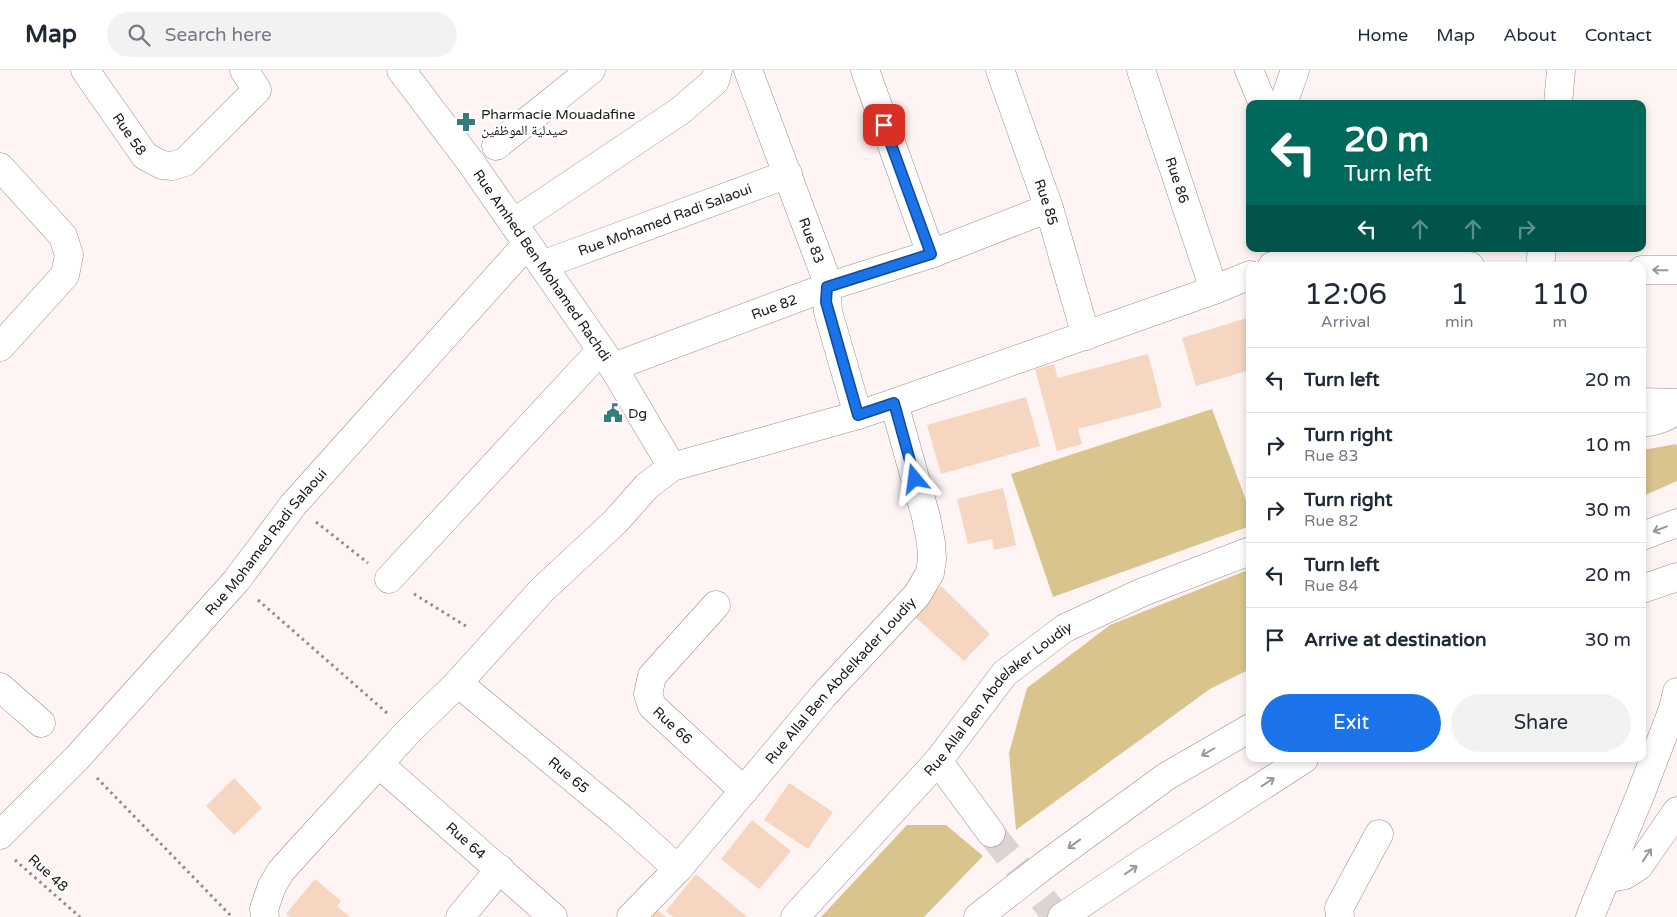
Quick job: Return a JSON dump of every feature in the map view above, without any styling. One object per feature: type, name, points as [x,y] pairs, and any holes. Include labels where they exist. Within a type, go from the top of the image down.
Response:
[{"type":"main road","name":"Rue 58","points":[[85,70],[145,156],[153,162],[172,166],[180,165],[212,137],[250,80]]},
{"type":"main road","name":"Rue Amhed Ben Mohamed Rachdi","points":[[402,70],[472,164],[607,359],[672,467]]},
{"type":"main road","points":[[496,146],[592,70]]},
{"type":"main road","name":"Rue 83","points":[[748,70],[823,269],[827,287],[828,312],[858,415]]},
{"type":"main road","points":[[864,70],[931,254]]},
{"type":"main road","name":"Rue 85","points":[[1000,70],[1049,208],[1086,336]]},
{"type":"main road","name":"Rue 86","points":[[1141,70],[1214,290]]},
{"type":"main road","points":[[1249,70],[1261,100]]},
{"type":"main road","points":[[1284,100],[1294,70]]},
{"type":"main road","points":[[1558,100],[1561,70]]},
{"type":"main road","points":[[527,244],[680,111],[714,74]]},
{"type":"main road","points":[[0,167],[63,236],[69,255],[65,274],[1,343]]},
{"type":"main road","name":"Rue Mohamed Radi Salaoui","points":[[0,835],[77,758],[236,581],[293,505],[527,244],[788,174]]},
{"type":"main road","name":"Rue 82","points":[[607,359],[931,254],[1049,208]]},
{"type":"main road","points":[[1299,259],[1426,257],[1450,262]]},
{"type":"main road","points":[[1646,270],[1677,270]]},
{"type":"main road","points":[[264,917],[264,909],[272,886],[281,871],[408,732],[458,683],[542,590],[615,522],[647,486],[672,467],[858,415],[1086,336],[1246,277]]},
{"type":"main road","points":[[389,579],[607,359]]},
{"type":"main road","points":[[1646,402],[1677,403]]},
{"type":"main road","name":"Rue Allal Ben Abdelkader Loudiy","points":[[631,917],[678,868],[823,696],[917,595],[930,573],[932,559],[931,544],[926,517],[894,403]]},
{"type":"main road","points":[[1646,422],[1660,418],[1674,411],[1677,407]]},
{"type":"main road","points":[[1646,535],[1677,523]]},
{"type":"main road","name":"Rue Allal Ben Abdelaker Loudiy","points":[[796,917],[938,761],[1005,673],[1065,628],[1144,592],[1246,553]]},
{"type":"main road","points":[[1646,588],[1677,577]]},
{"type":"main road","name":"Rue 66","points":[[716,605],[652,676],[648,694],[652,706],[744,791]]},
{"type":"main road","name":"Rue 65","points":[[458,683],[678,868]]},
{"type":"main road","points":[[0,687],[41,723]]},
{"type":"main road","points":[[1590,917],[1673,709],[1677,692]]},
{"type":"main road","points":[[978,917],[1046,864],[1167,776],[1246,730]]},
{"type":"main road","points":[[938,761],[991,833]]},
{"type":"main road","points":[[1062,917],[1299,762]]},
{"type":"main road","name":"Rue 64","points":[[379,764],[553,917]]},
{"type":"main road","points":[[1606,879],[1625,875],[1640,866],[1677,810]]},
{"type":"main road","points":[[1340,917],[1339,908],[1379,834]]},
{"type":"main road","points":[[460,917],[500,869]]},
{"type":"path","points":[[236,581],[408,732]]},
{"type":"path","points":[[77,758],[232,917]]},
{"type":"path","name":"Rue 48","points":[[15,859],[80,917]]},
{"type":"shaded area","points":[[1212,409],[1246,500],[1246,527],[1053,597],[1011,474]]},
{"type":"shaded area","points":[[1676,444],[1677,447],[1677,481],[1646,495],[1646,449]]},
{"type":"shaded area","points":[[1246,571],[1246,671],[1210,689],[1016,830],[1009,753],[1027,688],[1110,625]]},
{"type":"shaded area","points":[[907,825],[946,825],[983,856],[924,917],[821,917]]},
{"type":"building","points":[[1246,318],[1246,371],[1196,386],[1182,338]]},
{"type":"building","points":[[1148,354],[1162,407],[1078,429],[1082,444],[1057,451],[1035,369],[1054,364],[1058,378]]},
{"type":"building","points":[[1026,397],[1040,446],[941,474],[927,425]]},
{"type":"building","points":[[1003,488],[1016,545],[994,550],[992,539],[968,544],[957,499]]},
{"type":"building","points":[[941,586],[990,634],[964,661],[914,616]]},
{"type":"building","points":[[234,778],[262,808],[234,835],[206,806]]},
{"type":"building","points":[[789,783],[833,812],[808,849],[764,820]]},
{"type":"building","points":[[752,820],[791,851],[759,889],[721,859]]},
{"type":"building","points":[[696,874],[747,917],[673,917],[666,911]]},
{"type":"building","points":[[315,879],[341,901],[337,906],[350,917],[290,917],[286,914]]},
{"type":"building","points":[[655,908],[666,917],[647,917]]},
{"type":"tunnel","points":[[991,833],[1057,917]]},
{"type":"place","name":"Pharmacie Mouadafine صيدلية الموظفين","points":[[466,122]]},
{"type":"place","name":"Dg","points":[[613,413]]},
{"type":"route","points":[[884,125],[931,254],[827,287],[826,302],[858,415],[894,403],[915,479]]}]
